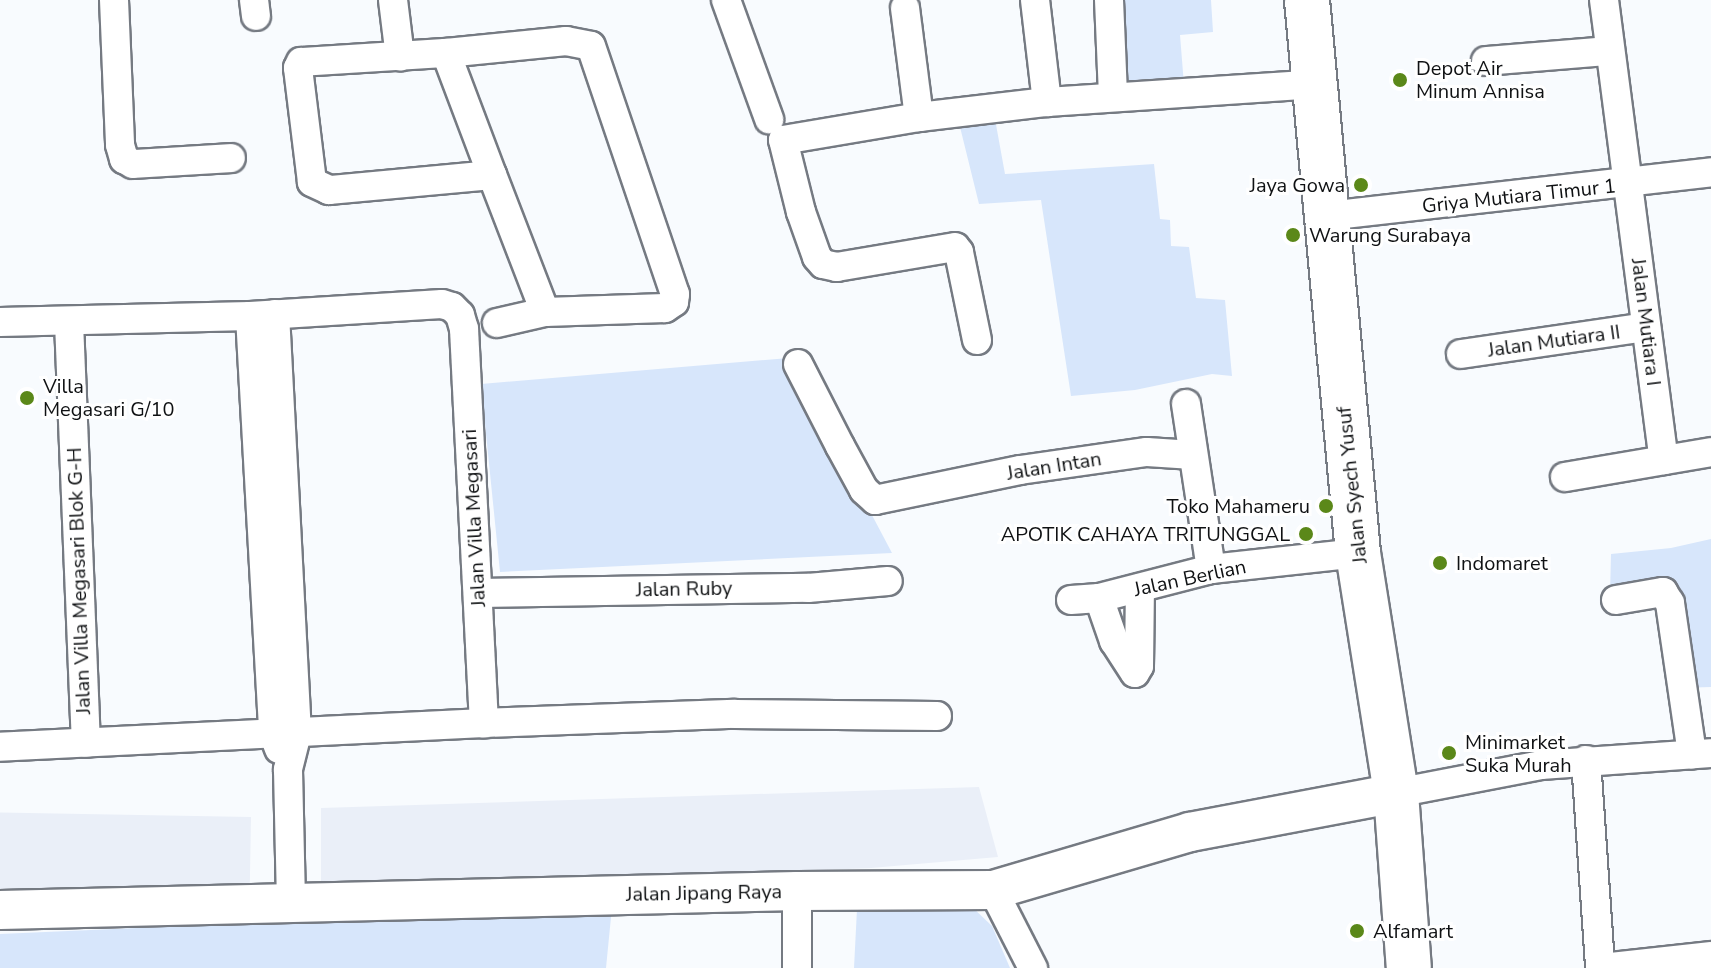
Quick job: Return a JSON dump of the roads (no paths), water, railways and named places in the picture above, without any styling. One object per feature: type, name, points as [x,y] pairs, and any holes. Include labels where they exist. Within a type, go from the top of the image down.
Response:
[{"type":"main road","name":"Jalan Syech Yusuf","points":[[1307,0],[1358,553],[1396,793],[1409,968]]},
{"type":"main road","name":"Jalan Jipang Raya","points":[[0,910],[790,891],[993,890],[1190,832],[1396,793]]},
{"type":"street","points":[[114,0],[120,145],[124,159],[133,164],[231,158]]},
{"type":"street","points":[[393,0],[400,57]]},
{"type":"street","points":[[726,0],[769,119]]},
{"type":"street","points":[[1035,0],[1047,102]]},
{"type":"street","points":[[1109,0],[1113,97]]},
{"type":"street","name":"Jalan Mutiara I","points":[[1604,0],[1608,51],[1664,460]]},
{"type":"street","points":[[905,8],[919,117]]},
{"type":"street","points":[[492,175],[329,190],[312,182],[298,68],[301,62],[400,57],[566,41],[591,46],[675,294],[674,302],[665,308],[545,312],[497,323]]},
{"type":"street","points":[[1486,61],[1608,51]]},
{"type":"street","points":[[446,53],[545,312]]},
{"type":"street","points":[[977,340],[959,252],[948,247],[837,267],[823,264],[817,257],[783,140],[919,117],[1047,102],[1316,84]]},
{"type":"street","name":"Griya Mutiara Timur 1","points":[[1327,216],[1628,184],[1711,172]]},
{"type":"street","name":"Jalan Villa Megasari","points":[[0,322],[262,315],[442,304],[460,315],[479,593],[484,723]]},
{"type":"street","points":[[262,315],[288,770],[291,903]]},
{"type":"street","name":"Jalan Villa Megasari Blok G-H","points":[[69,322],[86,743]]},
{"type":"street","name":"Jalan Mutiara II","points":[[1461,354],[1646,327]]},
{"type":"street","name":"Jalan Intan","points":[[798,364],[864,490],[875,500],[1020,470],[1147,452],[1193,455]]},
{"type":"street","points":[[1186,404],[1211,569]]},
{"type":"street","points":[[1565,477],[1711,452]]},
{"type":"street","name":"Jalan Berlian","points":[[1140,588],[1139,666],[1135,673],[1085,599],[1211,569],[1358,553]]},
{"type":"street","name":"Jalan Ruby","points":[[479,593],[808,588],[888,581]]},
{"type":"street","points":[[1396,793],[1541,765],[1701,754],[1670,603],[1663,592],[1616,600]]},
{"type":"street","points":[[0,747],[735,714],[937,716]]},
{"type":"street","points":[[1586,760],[1601,968],[1711,956]]},
{"type":"street","points":[[993,890],[1033,968]]},
{"type":"street","points":[[785,968],[790,891]]},
{"type":"street","points":[[790,891],[797,968]]},
{"type":"place","name":"Depot Air Minum Annisa","points":[[1400,80]]},
{"type":"place","name":"Jaya Gowa","points":[[1361,185]]},
{"type":"place","name":"Warung Surabaya","points":[[1293,235]]},
{"type":"place","name":"Villa Megasari G/10","points":[[27,398]]},
{"type":"place","name":"Toko Mahameru","points":[[1326,506]]},
{"type":"place","name":"APOTIK CAHAYA TRITUNGGAL","points":[[1306,534]]},
{"type":"place","name":"Indomaret","points":[[1440,563]]},
{"type":"place","name":"Minimarket Suka Murah","points":[[1449,753]]},
{"type":"place","name":"Alfamart","points":[[1357,931]]}]
